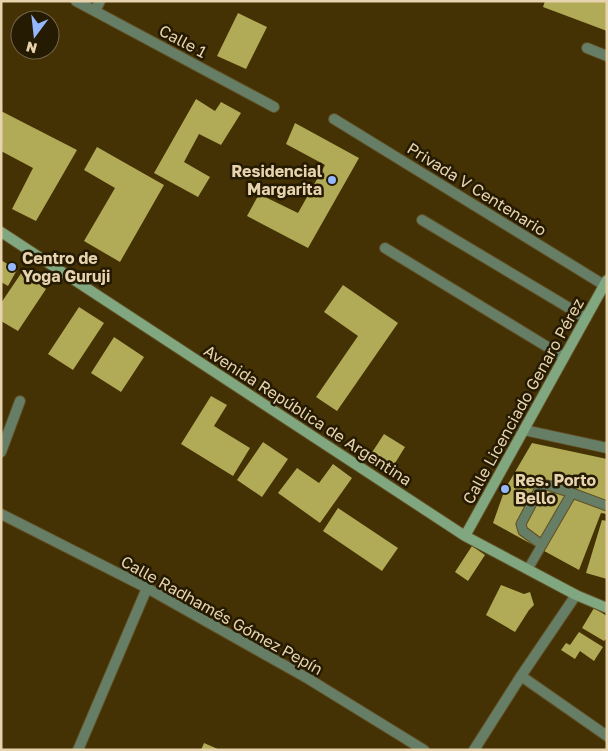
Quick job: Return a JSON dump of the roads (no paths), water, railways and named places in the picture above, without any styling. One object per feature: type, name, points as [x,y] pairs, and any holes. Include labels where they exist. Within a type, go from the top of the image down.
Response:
[{"type":"main road","name":"Avenida República de Argentina","points":[[1,232],[466,536],[576,596],[607,608]]},
{"type":"main road","name":"Calle Licenciado Genaro Pérez","points":[[466,536],[605,283]]},
{"type":"street","name":"Calle 1","points":[[76,1],[274,107]]},
{"type":"street","points":[[95,11],[100,1]]},
{"type":"street","points":[[587,48],[607,56]]},
{"type":"street","name":"Privada V Centenario","points":[[334,119],[605,283]]},
{"type":"street","points":[[422,220],[586,318]]},
{"type":"street","points":[[385,248],[564,357]]},
{"type":"street","points":[[1,452],[20,401]]},
{"type":"street","points":[[524,430],[607,448]]},
{"type":"street","name":"Calle Radhamés Gómez Pepín","points":[[1,514],[147,588],[307,678],[424,750]]},
{"type":"street","points":[[78,750],[147,588]]},
{"type":"street","points":[[474,750],[521,676],[576,596]]},
{"type":"street","points":[[521,676],[607,736]]},
{"type":"lane","points":[[542,545],[523,531],[522,524],[540,488],[547,485],[607,506]]},
{"type":"lane","points":[[528,569],[572,494]]},
{"type":"place","name":"Residencial Margarita","points":[[332,180]]},
{"type":"place","name":"Centro de Yoga Guruji","points":[[12,267]]},
{"type":"place","name":"Res. Porto Bello","points":[[505,489]]}]
